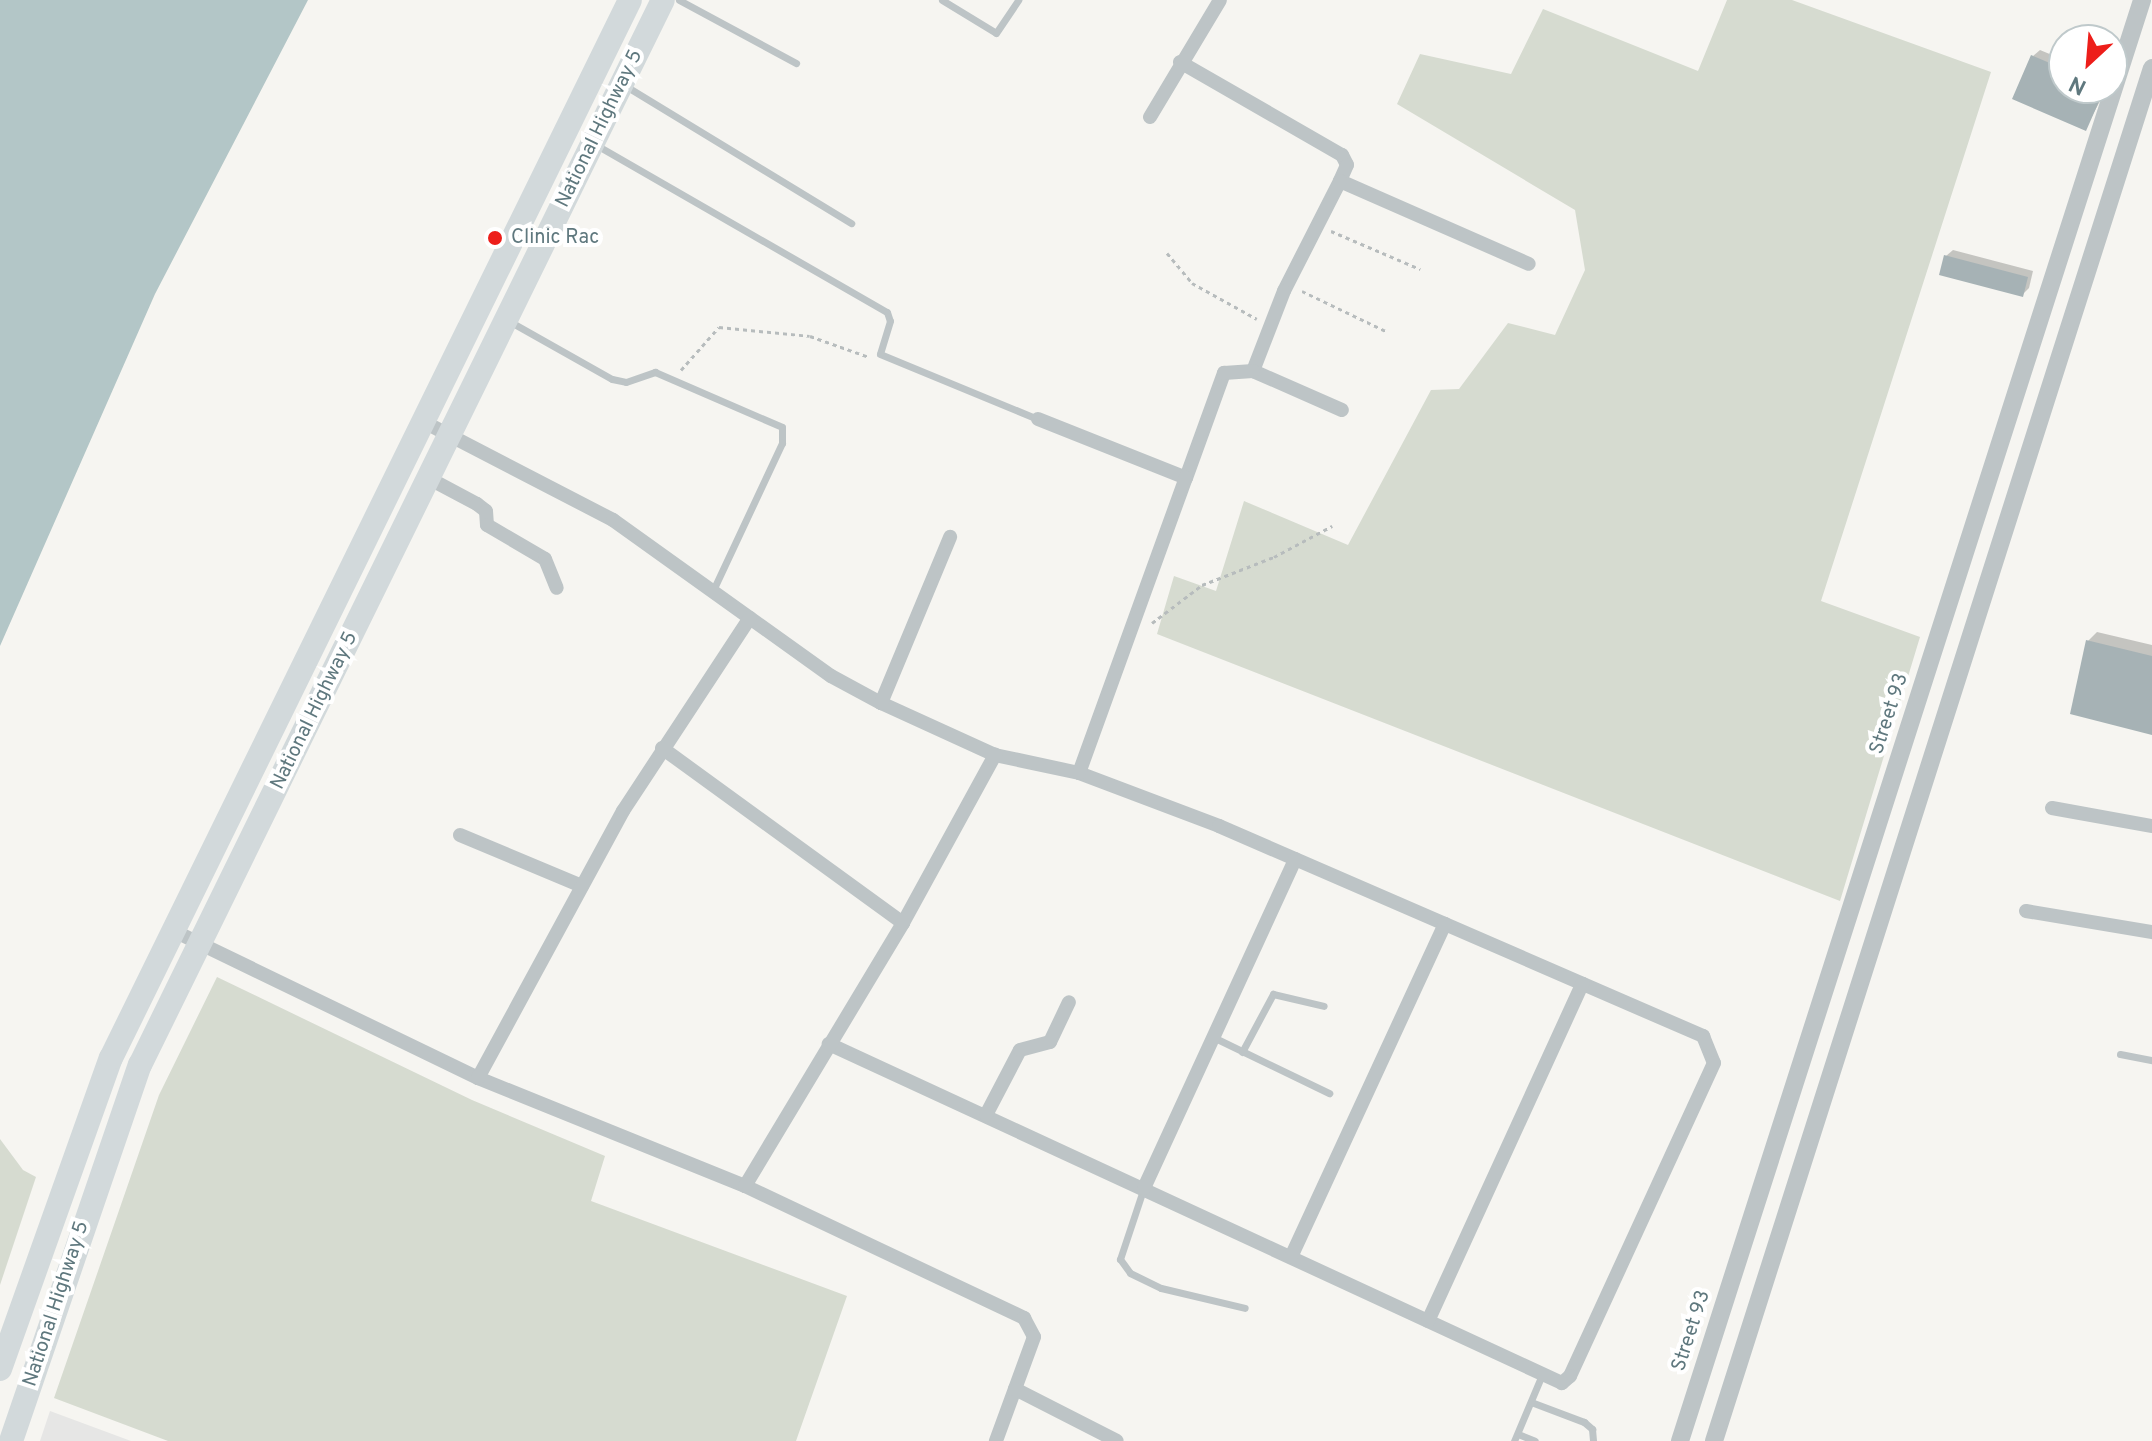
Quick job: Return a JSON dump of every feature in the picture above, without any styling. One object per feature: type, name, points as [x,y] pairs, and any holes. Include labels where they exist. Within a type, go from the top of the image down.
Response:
[{"type":"highway","name":"National Highway 5","points":[[0,1369],[88,1114],[174,931],[630,0]]},
{"type":"highway","name":"National Highway 5","points":[[12,1429],[117,1124],[200,944],[663,0]]},
{"type":"street","points":[[1150,117],[1180,62],[1220,0]]},
{"type":"street","name":"Street 93","points":[[1680,1441],[2142,0]]},
{"type":"street","points":[[1180,62],[1342,155],[1347,163],[1288,285],[1253,371]]},
{"type":"street","points":[[1714,1441],[2152,68]]},
{"type":"street","points":[[1340,181],[1529,264]]},
{"type":"street","points":[[1079,773],[1131,641],[1224,373],[1253,371],[1342,410]]},
{"type":"street","points":[[1038,419],[1186,478]]},
{"type":"street","points":[[424,422],[613,520],[831,676],[881,703],[995,755],[1079,773],[1295,859],[1703,1036],[1714,1063],[1570,1376],[1562,1383],[1541,1377],[1144,1188],[829,1044]]},
{"type":"street","points":[[430,479],[477,504],[486,511],[487,525],[545,559],[557,588]]},
{"type":"street","points":[[881,703],[950,537]]},
{"type":"street","points":[[478,1078],[582,886],[662,748],[750,618]]},
{"type":"street","points":[[662,748],[903,923]]},
{"type":"street","points":[[745,1186],[903,923],[995,755]]},
{"type":"street","points":[[2052,808],[2152,826]]},
{"type":"street","points":[[460,835],[582,886]]},
{"type":"street","points":[[1144,1188],[1295,859]]},
{"type":"street","points":[[2026,911],[2152,932]]},
{"type":"street","points":[[1291,1257],[1445,924]]},
{"type":"street","points":[[174,931],[478,1078],[745,1186],[1024,1318],[1034,1337],[996,1441]]},
{"type":"street","points":[[1428,1321],[1582,984]]},
{"type":"street","points":[[986,1115],[1020,1050],[1050,1042],[1069,1002]]},
{"type":"street","points":[[1015,1389],[1117,1441]]},
{"type":"lane","points":[[679,0],[796,63]]},
{"type":"lane","points":[[942,0],[996,33],[1018,0]]},
{"type":"lane","points":[[622,84],[851,223]]},
{"type":"lane","points":[[593,143],[887,312],[890,321],[880,354],[1038,419]]},
{"type":"lane","points":[[506,320],[612,379],[626,382],[655,372],[783,429],[782,443],[713,590]]},
{"type":"lane","points":[[1242,1052],[1273,994],[1324,1006]]},
{"type":"lane","points":[[1215,1038],[1329,1093]]},
{"type":"lane","points":[[2120,1054],[2152,1060]]},
{"type":"lane","points":[[1144,1188],[1120,1259],[1130,1273],[1161,1288],[1245,1308]]},
{"type":"lane","points":[[1535,1441],[1516,1438],[1541,1377]]},
{"type":"lane","points":[[1531,1402],[1584,1422],[1592,1429],[1593,1441]]},
{"type":"path","points":[[1317,224],[1420,269]]},
{"type":"path","points":[[1167,253],[1192,283],[1270,326]]},
{"type":"path","points":[[1288,285],[1386,331]]},
{"type":"path","points":[[674,379],[719,327],[779,337],[810,336],[868,357],[880,354]]},
{"type":"path","points":[[1131,641],[1202,585],[1274,557],[1332,526]]},
{"type":"shaded area","points":[[0,0],[308,0],[155,294],[0,646]]},
{"type":"shaded area","points":[[1727,0],[1792,0],[1991,72],[1821,601],[1920,637],[1840,901],[1157,634],[1174,576],[1216,591],[1244,501],[1348,545],[1431,390],[1459,389],[1508,323],[1555,335],[1585,270],[1575,210],[1397,104],[1420,54],[1511,74],[1543,9],[1698,71]]},
{"type":"shaded area","points":[[217,977],[472,1100],[605,1156],[591,1201],[847,1296],[796,1441],[168,1441],[54,1398],[159,1095]]},
{"type":"shaded area","points":[[0,1139],[23,1170],[36,1177],[0,1285]]},
{"type":"shaded area","points":[[50,1411],[131,1441],[40,1441]]},
{"type":"building","points":[[2031,55],[2048,62],[2048,104],[2098,104],[2086,131],[2012,99]]},
{"type":"building","points":[[1944,255],[2028,277],[2023,297],[1939,275]]},
{"type":"building","points":[[2086,640],[2152,656],[2152,735],[2070,714]]},
{"type":"place","name":"Clinic Rac","points":[[495,238]]}]
